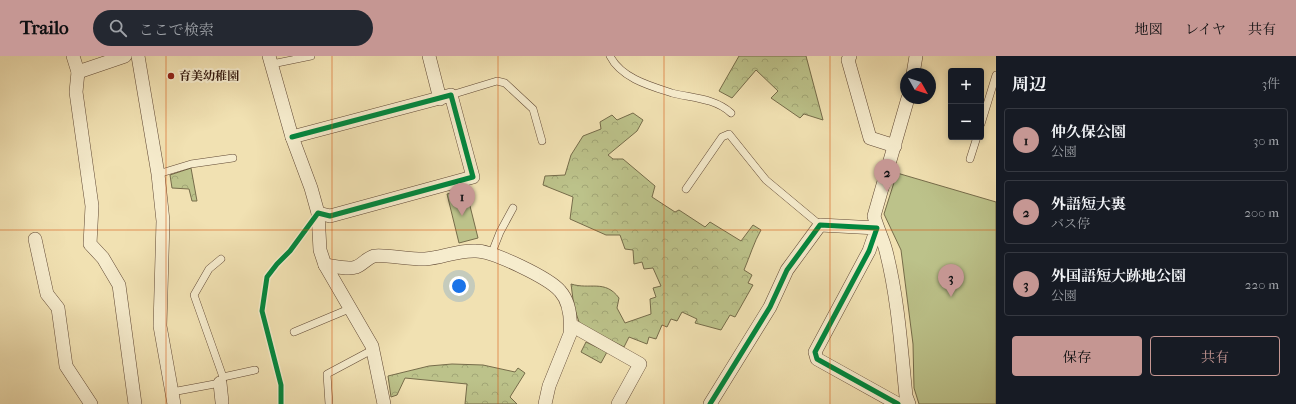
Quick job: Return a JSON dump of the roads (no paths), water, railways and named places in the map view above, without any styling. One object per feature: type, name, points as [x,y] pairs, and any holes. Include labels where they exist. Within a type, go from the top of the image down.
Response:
[{"type":"street","points":[[73,56],[78,72],[76,92],[92,206],[90,244],[103,258],[119,285],[135,404]]},
{"type":"street","points":[[78,72],[125,56]]},
{"type":"street","points":[[138,56],[158,174],[163,221],[160,326],[173,398]]},
{"type":"street","points":[[318,213],[330,216],[472,178],[445,97],[429,56]]},
{"type":"street","points":[[850,56],[848,60],[870,138],[895,146]]},
{"type":"street","points":[[914,68],[916,56]]},
{"type":"street","points":[[271,60],[292,137],[311,188],[318,213],[320,250],[325,266],[372,346],[384,404]]},
{"type":"street","points":[[292,137],[445,97]]},
{"type":"street","points":[[906,104],[874,216],[877,228],[886,249],[897,307],[906,396],[909,404]]},
{"type":"street","points":[[712,403],[770,307],[787,270],[820,225],[877,228]]},
{"type":"street","points":[[877,228],[869,251],[815,352],[817,359],[898,404]]},
{"type":"street","points":[[35,239],[48,294],[58,308],[66,366],[91,404]]},
{"type":"street","points":[[325,266],[355,268],[374,256],[426,259],[459,251],[478,251],[511,261],[560,290],[569,312],[571,325],[570,334],[549,386],[545,404]]},
{"type":"street","points":[[571,325],[640,364],[618,404]]},
{"type":"street","points":[[221,380],[222,402]]},
{"type":"lane","points":[[271,60],[311,56]]},
{"type":"lane","points":[[610,56],[615,66],[630,78],[674,93],[705,100],[730,113]]},
{"type":"lane","points":[[984,114],[996,75]]},
{"type":"lane","points":[[445,97],[497,81],[505,83],[533,109],[542,141]]},
{"type":"lane","points":[[686,189],[722,137],[729,134],[766,180],[820,225]]},
{"type":"lane","points":[[970,159],[976,140]]},
{"type":"lane","points":[[158,174],[191,164],[233,158]]},
{"type":"lane","points":[[492,255],[500,232],[513,208]]},
{"type":"lane","points":[[221,259],[210,269],[194,295],[221,380]]},
{"type":"lane","points":[[294,332],[349,309]]},
{"type":"lane","points":[[329,404],[327,374],[372,350]]},
{"type":"lane","points":[[173,398],[221,380],[255,370]]},
{"type":"place","name":"育美幼稚園","points":[[171,76]]},
{"type":"place","name":"外語短大裏","points":[[887,192]]},
{"type":"place","name":"仲久保公園","points":[[462,216]]},
{"type":"place","name":"外国語短大跡地公園","points":[[951,297]]}]
